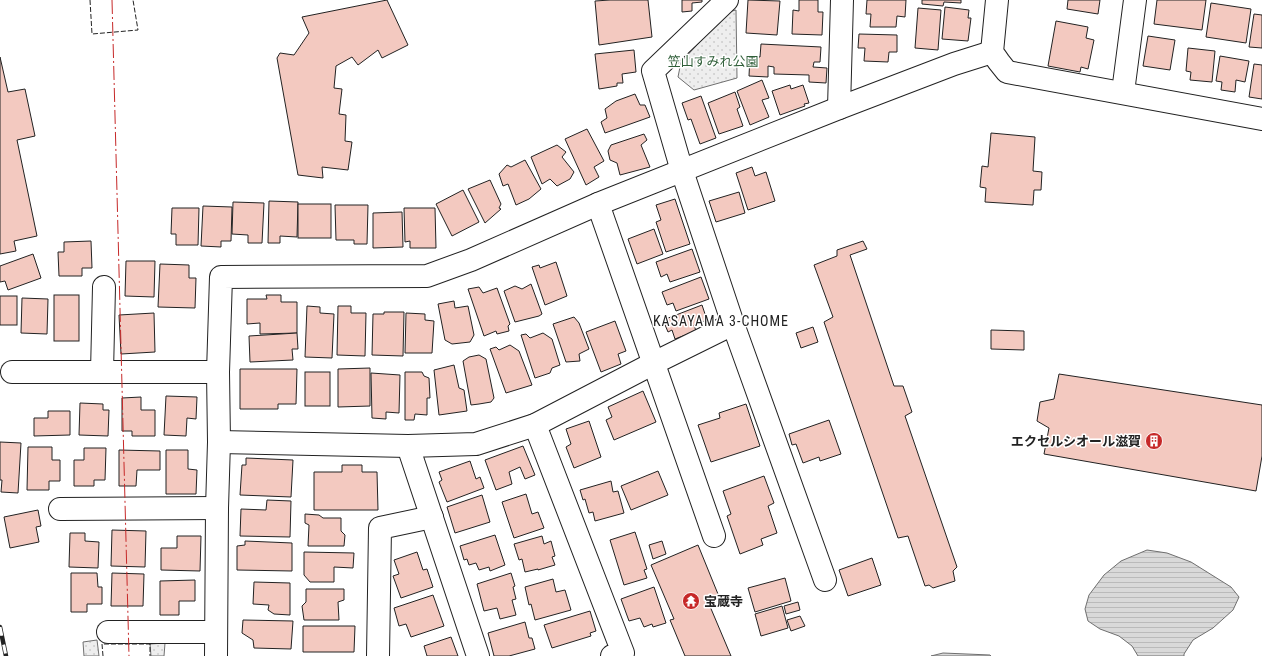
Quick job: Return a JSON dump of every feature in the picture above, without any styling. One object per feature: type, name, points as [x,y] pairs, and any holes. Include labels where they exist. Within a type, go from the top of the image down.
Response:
[{"type":"street","points":[[726,0],[653,71],[682,171],[733,324],[824,580]]},
{"type":"street","points":[[839,108],[842,0]]},
{"type":"street","points":[[997,0],[992,52],[1007,72],[1123,92],[1262,119]]},
{"type":"street","points":[[1123,92],[1135,0]]},
{"type":"street","points":[[216,656],[217,508],[220,442],[218,372],[221,277],[427,276],[471,260],[598,204],[839,108],[954,64],[992,52]]},
{"type":"street","points":[[598,204],[714,536]]},
{"type":"street","points":[[102,372],[104,287]]},
{"type":"street","points":[[220,442],[408,446],[476,444],[535,425],[733,324]]},
{"type":"street","points":[[12,372],[218,372]]},
{"type":"street","points":[[535,425],[623,653],[612,656]]},
{"type":"street","points":[[408,446],[478,656]]},
{"type":"street","points":[[60,509],[217,508]]},
{"type":"street","points":[[378,656],[380,528],[432,517]]},
{"type":"street","points":[[108,632],[216,632]]},
{"type":"green space","name":"笠山すみれ公園","points":[[736,10],[737,78],[694,90],[678,77],[681,62],[728,12]]},
{"type":"green space","points":[[97,640],[99,656],[84,656],[83,642]]},
{"type":"green space","points":[[165,643],[164,656],[151,656],[150,644]]},
{"type":"shaded area","points":[[1147,550],[1167,553],[1191,562],[1231,587],[1239,597],[1233,610],[1213,628],[1193,640],[1184,656],[1138,656],[1132,646],[1119,636],[1100,629],[1088,621],[1085,609],[1089,595],[1104,575],[1121,561]]},
{"type":"shaded area","points":[[943,653],[990,655],[991,656],[931,656]]},
{"type":"building","points":[[387,0],[408,45],[382,58],[378,50],[358,65],[352,57],[336,66],[334,88],[342,89],[339,114],[346,115],[345,141],[352,142],[348,170],[322,167],[323,178],[298,175],[277,58],[280,53],[294,55],[309,33],[302,17]]},
{"type":"building","points":[[648,0],[652,37],[599,45],[595,1]]},
{"type":"building","points":[[682,0],[702,0],[702,2],[692,3],[692,11],[682,12]]},
{"type":"building","points":[[748,0],[780,1],[777,35],[746,33]]},
{"type":"building","points":[[799,0],[818,0],[818,12],[823,12],[822,35],[792,34],[793,10],[799,11]]},
{"type":"building","points":[[867,0],[906,0],[905,17],[897,16],[896,27],[870,27],[871,14],[866,14]]},
{"type":"building","points":[[922,0],[961,0],[961,3],[944,2],[943,6],[922,4]]},
{"type":"building","points":[[1068,0],[1100,0],[1098,14],[1067,9]]},
{"type":"building","points":[[1157,0],[1206,0],[1202,30],[1154,24]]},
{"type":"building","points":[[1211,3],[1251,9],[1246,43],[1206,37]]},
{"type":"building","points":[[945,7],[969,10],[968,18],[971,18],[968,41],[942,39]]},
{"type":"building","points":[[918,8],[941,10],[938,50],[915,48]]},
{"type":"building","points":[[1254,14],[1262,15],[1262,48],[1249,47]]},
{"type":"building","points":[[1056,21],[1088,27],[1086,38],[1094,40],[1088,69],[1081,67],[1080,72],[1048,66]]},
{"type":"building","points":[[859,34],[897,35],[897,52],[889,52],[888,62],[864,61],[865,48],[858,48]]},
{"type":"building","points":[[1148,36],[1175,40],[1170,70],[1143,66]]},
{"type":"building","points":[[761,44],[821,47],[820,62],[814,62],[813,67],[827,68],[826,83],[809,82],[809,75],[774,74],[774,67],[768,66],[768,77],[749,76],[750,56],[760,57]]},
{"type":"building","points":[[1188,48],[1215,51],[1212,82],[1190,80],[1191,72],[1186,71]]},
{"type":"building","points":[[634,50],[636,72],[622,74],[623,83],[617,83],[617,86],[599,89],[595,54]]},
{"type":"building","points":[[1220,56],[1249,61],[1245,82],[1236,80],[1235,92],[1221,90],[1222,82],[1216,81]]},
{"type":"building","points":[[0,57],[8,92],[25,89],[35,136],[17,140],[37,236],[14,241],[16,251],[0,254]]},
{"type":"building","points":[[1254,64],[1262,65],[1262,99],[1249,97]]},
{"type":"building","points":[[762,80],[769,98],[762,100],[769,117],[750,125],[737,91]]},
{"type":"building","points":[[790,85],[791,89],[803,85],[809,103],[804,104],[805,106],[780,115],[772,91]]},
{"type":"building","points":[[735,92],[740,107],[737,109],[743,126],[719,134],[708,103]]},
{"type":"building","points":[[635,94],[640,105],[645,105],[650,117],[605,133],[601,122],[607,118],[605,109],[616,101]]},
{"type":"building","points":[[701,96],[716,138],[700,144],[691,119],[688,120],[682,103]]},
{"type":"building","points":[[587,129],[604,161],[594,167],[599,177],[586,185],[565,139]]},
{"type":"building","points":[[991,133],[1035,137],[1033,171],[1042,172],[1041,190],[1034,190],[1033,205],[985,202],[986,188],[980,187],[982,166],[988,167]]},
{"type":"building","points":[[644,134],[647,140],[641,145],[650,167],[620,175],[617,163],[610,160],[608,151],[611,145]]},
{"type":"building","points":[[557,145],[566,152],[562,157],[574,172],[570,179],[557,186],[550,179],[542,184],[531,157]]},
{"type":"building","points":[[525,160],[541,189],[529,199],[516,205],[508,184],[503,186],[499,174],[507,165],[511,167]]},
{"type":"building","points":[[752,167],[755,176],[766,172],[775,201],[748,210],[736,173]]},
{"type":"building","points":[[490,180],[501,204],[499,208],[501,209],[485,223],[468,189]]},
{"type":"building","points":[[463,190],[479,222],[452,236],[436,204]]},
{"type":"building","points":[[739,192],[745,213],[716,222],[709,201]]},
{"type":"building","points":[[675,199],[690,244],[666,252],[656,222],[661,220],[656,205]]},
{"type":"building","points":[[269,201],[298,202],[297,237],[280,236],[280,243],[268,243]]},
{"type":"building","points":[[233,202],[264,203],[262,243],[248,243],[248,235],[232,234]]},
{"type":"building","points":[[298,204],[331,204],[331,238],[298,238]]},
{"type":"building","points":[[335,205],[368,205],[367,244],[354,244],[354,240],[336,240]]},
{"type":"building","points":[[203,206],[232,207],[231,241],[221,241],[221,247],[201,246]]},
{"type":"building","points":[[172,208],[199,208],[198,245],[176,245],[176,234],[171,234]]},
{"type":"building","points":[[404,208],[435,208],[436,248],[410,248],[410,241],[405,242]]},
{"type":"building","points":[[402,212],[403,247],[373,248],[373,213]]},
{"type":"building","points":[[654,229],[663,254],[637,264],[628,239]]},
{"type":"building","points":[[91,241],[92,268],[82,268],[82,276],[59,276],[58,252],[64,252],[64,242]]},
{"type":"building","points":[[863,241],[867,249],[850,255],[894,386],[903,386],[912,412],[905,416],[957,567],[953,571],[955,581],[933,588],[929,585],[925,586],[908,536],[898,538],[824,322],[833,317],[814,265],[837,256],[837,250]]},
{"type":"building","points":[[692,249],[700,272],[670,282],[667,274],[661,277],[656,262]]},
{"type":"building","points":[[33,254],[41,278],[8,290],[5,281],[0,282],[0,266]]},
{"type":"building","points":[[126,261],[155,261],[154,297],[125,296]]},
{"type":"building","points":[[556,262],[567,296],[545,305],[532,267],[539,265],[540,268]]},
{"type":"building","points":[[160,264],[189,265],[189,278],[196,278],[195,308],[158,307]]},
{"type":"building","points":[[701,277],[709,299],[676,311],[673,303],[667,305],[662,292]]},
{"type":"building","points":[[531,284],[542,314],[515,322],[504,291],[515,286],[522,289]]},
{"type":"building","points":[[479,287],[483,293],[497,288],[510,324],[508,326],[509,331],[497,334],[496,331],[484,336],[468,289]]},
{"type":"building","points":[[54,295],[79,295],[79,341],[54,341]]},
{"type":"building","points":[[266,295],[281,295],[281,302],[297,302],[297,333],[260,334],[260,323],[247,324],[247,299],[267,299]]},
{"type":"building","points":[[0,296],[17,296],[17,325],[0,325]]},
{"type":"building","points":[[22,298],[48,299],[47,334],[21,333]]},
{"type":"building","points":[[454,301],[455,308],[468,306],[474,335],[470,342],[452,344],[445,340],[438,304]]},
{"type":"building","points":[[702,305],[707,320],[694,325],[696,331],[675,339],[672,330],[668,332],[663,320]]},
{"type":"building","points":[[307,306],[320,307],[320,313],[334,314],[332,358],[305,357]]},
{"type":"building","points":[[338,306],[351,306],[351,313],[366,313],[365,356],[337,355]]},
{"type":"building","points":[[384,312],[404,312],[403,356],[372,355],[373,314],[384,314]]},
{"type":"building","points":[[154,313],[155,352],[121,354],[119,315]]},
{"type":"building","points":[[406,313],[425,314],[425,320],[434,321],[432,353],[405,353]]},
{"type":"building","points":[[574,317],[579,323],[589,349],[579,354],[580,361],[566,362],[553,324]]},
{"type":"building","points":[[615,321],[626,351],[618,354],[621,364],[601,372],[586,332]]},
{"type":"building","points":[[813,327],[818,342],[801,348],[796,333]]},
{"type":"building","points":[[991,330],[1024,331],[1024,350],[991,349]]},
{"type":"building","points":[[297,333],[298,349],[292,349],[293,360],[250,362],[249,336]]},
{"type":"building","points":[[543,333],[552,339],[560,365],[552,368],[550,373],[535,378],[521,335],[526,334],[530,338]]},
{"type":"building","points":[[510,345],[519,351],[532,385],[506,393],[490,349],[496,347],[499,350]]},
{"type":"building","points":[[479,355],[486,359],[494,398],[491,402],[471,405],[463,361],[469,357]]},
{"type":"building","points":[[454,365],[459,388],[464,390],[467,411],[439,415],[434,370]]},
{"type":"building","points":[[370,368],[370,406],[338,407],[338,369]]},
{"type":"building","points":[[240,369],[297,369],[296,404],[278,404],[278,409],[240,409]]},
{"type":"building","points":[[305,372],[330,372],[330,406],[305,406]]},
{"type":"building","points":[[405,372],[422,372],[424,376],[429,378],[430,398],[427,398],[427,415],[415,414],[414,420],[405,420]]},
{"type":"building","points":[[371,373],[400,375],[399,413],[386,412],[386,419],[372,418]]},
{"type":"building","name":"エクセルシオール滋賀","points":[[1059,374],[1262,405],[1262,456],[1256,491],[1044,454],[1049,428],[1037,421],[1040,402],[1054,399]]},
{"type":"building","points":[[643,391],[656,422],[614,440],[606,420],[612,417],[608,407]]},
{"type":"building","points":[[166,396],[197,397],[196,419],[187,418],[186,436],[164,435]]},
{"type":"building","points":[[141,397],[141,410],[155,410],[155,436],[132,436],[132,431],[122,431],[122,398]]},
{"type":"building","points":[[80,403],[103,404],[103,410],[109,410],[108,436],[79,435]]},
{"type":"building","points":[[746,404],[760,446],[711,462],[698,425],[720,418],[719,413]]},
{"type":"building","points":[[48,411],[70,411],[70,435],[34,436],[34,418],[48,418]]},
{"type":"building","points":[[829,420],[841,454],[820,461],[819,457],[803,463],[796,444],[792,445],[789,434]]},
{"type":"building","points":[[589,421],[601,457],[574,468],[566,447],[571,444],[566,429]]},
{"type":"building","points":[[0,442],[21,443],[18,493],[1,492],[2,480],[0,480]]},
{"type":"building","points":[[523,446],[535,475],[525,479],[520,467],[509,472],[512,484],[496,490],[485,460]]},
{"type":"building","points":[[28,447],[52,447],[52,460],[60,460],[60,481],[49,481],[49,490],[27,490]]},
{"type":"building","points":[[84,448],[106,448],[105,480],[94,480],[94,486],[74,486],[74,460],[84,460]]},
{"type":"building","points":[[119,450],[160,451],[160,470],[137,470],[136,486],[119,486]]},
{"type":"building","points":[[166,450],[188,450],[188,469],[197,470],[196,494],[166,494]]},
{"type":"building","points":[[246,458],[293,460],[291,497],[240,495],[242,465],[246,465]]},
{"type":"building","points":[[470,461],[476,479],[480,477],[484,488],[447,502],[439,482],[442,480],[439,472]]},
{"type":"building","points":[[342,465],[362,465],[362,472],[377,472],[378,510],[314,510],[314,472],[342,472]]},
{"type":"building","points":[[658,471],[668,495],[631,510],[621,486]]},
{"type":"building","points":[[764,476],[774,503],[768,506],[777,533],[761,539],[763,545],[740,554],[727,516],[731,514],[723,491]]},
{"type":"building","points":[[611,481],[613,492],[618,491],[624,513],[595,521],[593,512],[589,513],[585,499],[583,500],[580,490]]},
{"type":"building","points":[[526,494],[532,514],[538,512],[544,528],[514,538],[502,502]]},
{"type":"building","points":[[482,495],[490,522],[455,533],[447,507]]},
{"type":"building","points":[[267,500],[291,501],[290,537],[240,536],[241,509],[266,510]]},
{"type":"building","points":[[38,510],[41,526],[36,527],[39,542],[10,548],[4,517]]},
{"type":"building","points":[[305,514],[319,515],[323,518],[341,518],[341,531],[345,535],[344,546],[308,546],[309,525],[305,523]]},
{"type":"building","points":[[112,530],[146,531],[145,567],[111,566]]},
{"type":"building","points":[[635,532],[647,569],[644,570],[647,578],[624,585],[610,540]]},
{"type":"building","points":[[70,533],[85,533],[85,541],[99,542],[98,568],[69,567]]},
{"type":"building","points":[[495,535],[505,565],[490,571],[489,567],[479,570],[476,563],[469,565],[467,559],[464,560],[460,546]]},
{"type":"building","points":[[177,536],[201,536],[200,571],[161,570],[161,548],[177,548]]},
{"type":"building","points":[[542,536],[544,544],[551,541],[555,556],[552,557],[555,565],[525,572],[522,559],[519,560],[514,544]]},
{"type":"building","points":[[245,541],[292,543],[292,571],[237,570],[237,546],[245,545]]},
{"type":"building","points":[[662,541],[666,554],[653,559],[649,545]]},
{"type":"building","name":"宝蔵寺","points":[[698,545],[720,599],[709,604],[731,656],[685,656],[670,620],[674,619],[651,565]]},
{"type":"building","points":[[304,552],[354,553],[353,568],[334,567],[334,582],[310,582],[304,575]]},
{"type":"building","points":[[417,552],[423,570],[427,569],[433,587],[401,598],[393,576],[399,574],[394,560]]},
{"type":"building","points":[[872,558],[881,585],[848,596],[839,570]]},
{"type":"building","points":[[71,573],[97,573],[98,587],[102,587],[102,604],[87,604],[87,612],[71,612]]},
{"type":"building","points":[[112,573],[144,574],[143,606],[111,606]]},
{"type":"building","points":[[511,573],[515,586],[513,587],[516,599],[512,600],[516,615],[500,619],[497,608],[484,611],[477,584]]},
{"type":"building","points":[[785,578],[791,601],[755,612],[748,588]]},
{"type":"building","points":[[553,579],[556,592],[565,590],[571,610],[535,620],[531,604],[529,605],[525,587]]},
{"type":"building","points":[[195,580],[195,601],[179,601],[179,615],[160,615],[160,581]]},
{"type":"building","points":[[254,582],[290,583],[290,615],[274,614],[268,610],[269,605],[253,604]]},
{"type":"building","points":[[654,587],[666,623],[653,627],[652,624],[644,627],[640,618],[629,621],[621,599]]},
{"type":"building","points":[[306,589],[344,589],[344,600],[338,602],[339,620],[304,620],[302,606],[306,602]]},
{"type":"building","points":[[433,595],[444,626],[411,637],[406,624],[399,626],[394,608]]},
{"type":"building","points":[[798,602],[800,610],[786,614],[784,606]]},
{"type":"building","points":[[782,606],[788,628],[761,636],[755,614]]},
{"type":"building","points":[[590,611],[596,631],[590,633],[591,636],[552,648],[544,625]]},
{"type":"building","points":[[800,616],[805,626],[791,631],[787,620]]},
{"type":"building","points":[[243,620],[293,621],[291,649],[254,648],[253,640],[242,633]]},
{"type":"building","points":[[525,622],[529,638],[532,638],[535,649],[509,656],[494,656],[488,633]]},
{"type":"building","points":[[303,626],[355,626],[354,652],[303,652]]},
{"type":"building","points":[[451,637],[458,656],[427,656],[424,646]]},
{"type":"railway","points":[[0,627],[6,656]]},
{"type":"fence","points":[[90,0],[92,34],[138,30],[133,0]]},
{"type":"fence","points":[[103,656],[102,644],[150,644],[150,656]]},
{"type":"power","points":[[112,0],[129,656]]},
{"type":"place","name":"エクセルシオール滋賀","points":[[1154,441]]},
{"type":"place","name":"宝蔵寺","points":[[691,601]]},
{"type":"district","name":"KASAYAMA 3-CHOME","points":[[721,321]]}]
